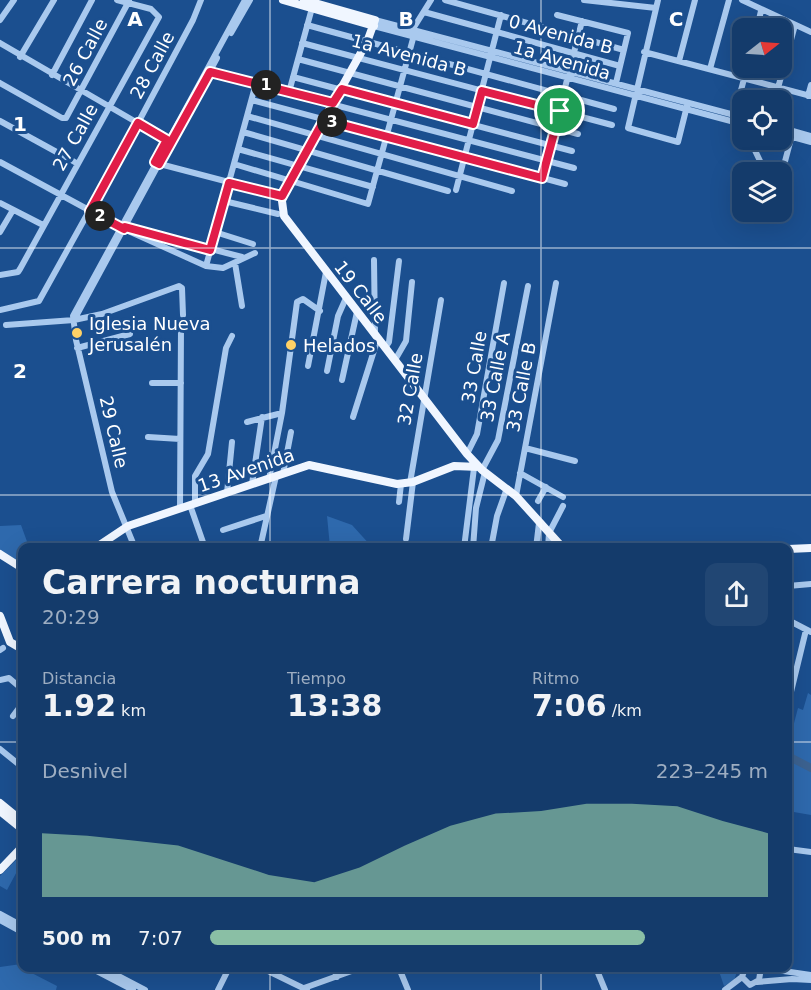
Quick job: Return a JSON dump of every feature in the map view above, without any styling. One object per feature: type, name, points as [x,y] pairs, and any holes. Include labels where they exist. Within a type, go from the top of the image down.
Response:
[{"type":"main road","points":[[283,0],[375,23]]},
{"type":"main road","points":[[304,0],[375,23]]},
{"type":"main road","points":[[282,196],[342,89],[375,23]]},
{"type":"main road","name":"19 Calle","points":[[282,196],[284,216],[467,454],[480,469],[516,496],[557,543]]},
{"type":"main road","name":"13 Avenida","points":[[102,543],[128,526],[309,465],[318,465],[374,480],[401,484],[454,466],[480,469]]},
{"type":"main road","points":[[792,549],[811,548]]},
{"type":"main road","points":[[0,554],[18,565]]},
{"type":"main road","points":[[0,616],[10,642],[18,647]]},
{"type":"main road","points":[[0,803],[18,818]]},
{"type":"main road","points":[[0,811],[18,826]]},
{"type":"main road","points":[[0,869],[18,851]]},
{"type":"street","points":[[0,20],[14,0]]},
{"type":"street","points":[[20,57],[54,0]]},
{"type":"street","points":[[52,75],[92,0]]},
{"type":"street","points":[[117,0],[128,2]]},
{"type":"street","name":"28 Calle","points":[[0,310],[39,301],[194,20],[201,0]]},
{"type":"street","points":[[157,163],[167,140],[245,0]]},
{"type":"street","points":[[74,320],[73,316],[79,302],[123,228],[157,163],[250,0]]},
{"type":"street","points":[[234,164],[289,183],[368,204],[410,53],[412,33],[431,0]]},
{"type":"street","points":[[445,0],[624,50]]},
{"type":"street","points":[[586,0],[620,2],[656,8]]},
{"type":"street","points":[[658,0],[628,128],[675,143],[679,139],[688,103]]},
{"type":"street","points":[[679,61],[695,0]]},
{"type":"street","points":[[710,69],[729,0]]},
{"type":"street","points":[[742,0],[761,11],[811,32]]},
{"type":"street","name":"27 Calle","points":[[0,275],[18,272],[159,17],[151,9],[128,2]]},
{"type":"street","name":"26 Calle","points":[[0,83],[62,118],[66,118],[128,2]]},
{"type":"street","points":[[0,3],[8,8]]},
{"type":"street","points":[[289,92],[312,8]]},
{"type":"street","points":[[760,18],[761,11]]},
{"type":"street","name":"0 Avenida B","points":[[424,12],[620,66]]},
{"type":"street","points":[[456,190],[501,15]]},
{"type":"street","points":[[556,15],[628,33],[616,83]]},
{"type":"street","points":[[542,178],[582,21]]},
{"type":"street","name":"1a Avenida","points":[[375,23],[635,92],[688,103],[732,118]]},
{"type":"street","points":[[778,88],[795,25]]},
{"type":"street","points":[[307,26],[614,109]]},
{"type":"street","points":[[0,43],[20,57],[167,140]]},
{"type":"street","name":"1a Avenida B","points":[[302,44],[612,124]]},
{"type":"street","points":[[644,52],[810,96],[811,86]]},
{"type":"street","points":[[298,59],[578,134]]},
{"type":"street","points":[[210,72],[574,168]]},
{"type":"street","name":"1a Avenida","points":[[569,74],[616,83],[686,110],[732,118]]},
{"type":"street","points":[[293,77],[572,151]]},
{"type":"street","points":[[741,90],[744,79]]},
{"type":"street","points":[[206,266],[256,83]]},
{"type":"street","points":[[252,100],[565,184]]},
{"type":"street","points":[[247,116],[513,191]]},
{"type":"street","points":[[0,120],[78,164]]},
{"type":"street","points":[[243,132],[447,191]]},
{"type":"street","points":[[792,134],[811,136]]},
{"type":"street","points":[[792,134],[811,142]]},
{"type":"street","points":[[238,149],[373,187]]},
{"type":"street","points":[[755,150],[761,163],[767,169],[777,172],[783,169],[788,150]]},
{"type":"street","points":[[0,162],[123,228],[206,266],[223,268],[255,252]]},
{"type":"street","points":[[157,163],[282,196]]},
{"type":"street","points":[[224,201],[278,214]]},
{"type":"street","points":[[0,203],[43,225]]},
{"type":"street","points":[[0,232],[13,210]]},
{"type":"street","points":[[123,228],[242,257]]},
{"type":"street","points":[[215,232],[253,244]]},
{"type":"street","points":[[353,417],[376,336],[375,260]]},
{"type":"street","points":[[386,348],[389,342],[399,261]]},
{"type":"street","points":[[235,263],[242,306]]},
{"type":"street","points":[[309,366],[326,272]]},
{"type":"street","points":[[395,360],[406,341],[412,282]]},
{"type":"street","name":"33 Calle B","points":[[516,496],[556,283]]},
{"type":"street","name":"33 Calle","points":[[467,454],[477,434],[504,284]]},
{"type":"street","points":[[6,325],[74,320],[102,314],[181,286],[183,315]]},
{"type":"street","name":"33 Calle A","points":[[472,543],[480,469],[498,440],[528,286]]},
{"type":"street","points":[[327,371],[338,316],[346,298]]},
{"type":"street","points":[[276,476],[297,302],[303,299],[320,311]]},
{"type":"street","name":"32 Calle","points":[[406,539],[411,482],[441,300]]},
{"type":"street","points":[[342,380],[357,312]]},
{"type":"street","name":"29 Calle","points":[[74,320],[77,348],[112,492],[133,543]]},
{"type":"street","points":[[180,509],[181,327]]},
{"type":"street","points":[[77,348],[130,334]]},
{"type":"street","points":[[203,543],[192,505],[195,476],[208,454],[226,348],[232,336]]},
{"type":"street","points":[[152,383],[181,383]]},
{"type":"street","points":[[247,422],[282,413]]},
{"type":"street","points":[[252,484],[262,417]]},
{"type":"street","points":[[261,543],[276,476],[291,432]]},
{"type":"street","points":[[148,438],[180,439]]},
{"type":"street","points":[[227,493],[232,442]]},
{"type":"street","points":[[525,448],[575,461]]},
{"type":"street","points":[[465,543],[480,469]]},
{"type":"street","points":[[520,472],[563,497]]},
{"type":"street","points":[[399,502],[401,484]]},
{"type":"street","points":[[538,501],[546,487]]},
{"type":"street","points":[[492,543],[497,516],[507,488]]},
{"type":"street","points":[[548,543],[549,533],[563,506]]},
{"type":"street","points":[[223,530],[266,516]]},
{"type":"street","points":[[537,543],[539,523]]},
{"type":"street","points":[[792,586],[811,584]]},
{"type":"street","points":[[792,622],[809,631],[792,690]]},
{"type":"street","points":[[0,680],[9,678],[18,686]]},
{"type":"street","points":[[13,716],[18,709]]},
{"type":"street","points":[[0,749],[18,764]]},
{"type":"street","points":[[792,848],[811,850]]},
{"type":"street","points":[[0,914],[18,924]]},
{"type":"street","points":[[0,920],[18,930]]},
{"type":"street","points":[[98,972],[133,990]]},
{"type":"street","points":[[111,972],[145,990]]},
{"type":"street","points":[[218,990],[228,972]]},
{"type":"street","points":[[270,972],[306,989],[350,972]]},
{"type":"street","points":[[335,972],[337,977]]},
{"type":"street","points":[[401,972],[408,990]]},
{"type":"street","points":[[598,972],[605,990]]},
{"type":"street","points":[[725,990],[733,987],[742,972]]},
{"type":"street","points":[[744,972],[750,985]]},
{"type":"street","points":[[757,982],[759,972]]},
{"type":"street","points":[[790,972],[811,975]]},
{"type":"street","points":[[739,990],[757,982],[811,980]]},
{"type":"shaded area","points":[[327,516],[352,525],[368,543],[330,543]]},
{"type":"shaded area","points":[[21,525],[28,543],[18,543],[18,563],[0,553],[0,526]]},
{"type":"shaded area","points":[[808,693],[811,695],[811,815],[792,812],[792,731],[798,708],[803,710]]},
{"type":"shaded area","points":[[18,858],[18,869],[7,890],[0,886],[0,876]]},
{"type":"shaded area","points":[[18,964],[18,972],[30,972],[57,986],[56,990],[0,990],[0,967]]},
{"type":"shaded area","points":[[719,972],[737,972],[734,981],[724,986]]},
{"type":"waterway","points":[[792,758],[811,768]]},
{"type":"place","name":"Iglesia Nueva Jerusalén","points":[[77,333]]},
{"type":"place","name":"Helados","points":[[291,345]]},
{"type":"route","points":[[210,72],[333,103],[342,89],[473,124],[482,91],[560,111],[542,178],[324,120],[282,196],[229,183],[210,250],[125,227],[124,229],[90,211],[138,123],[167,140],[155,162],[159,164],[210,72]]}]
